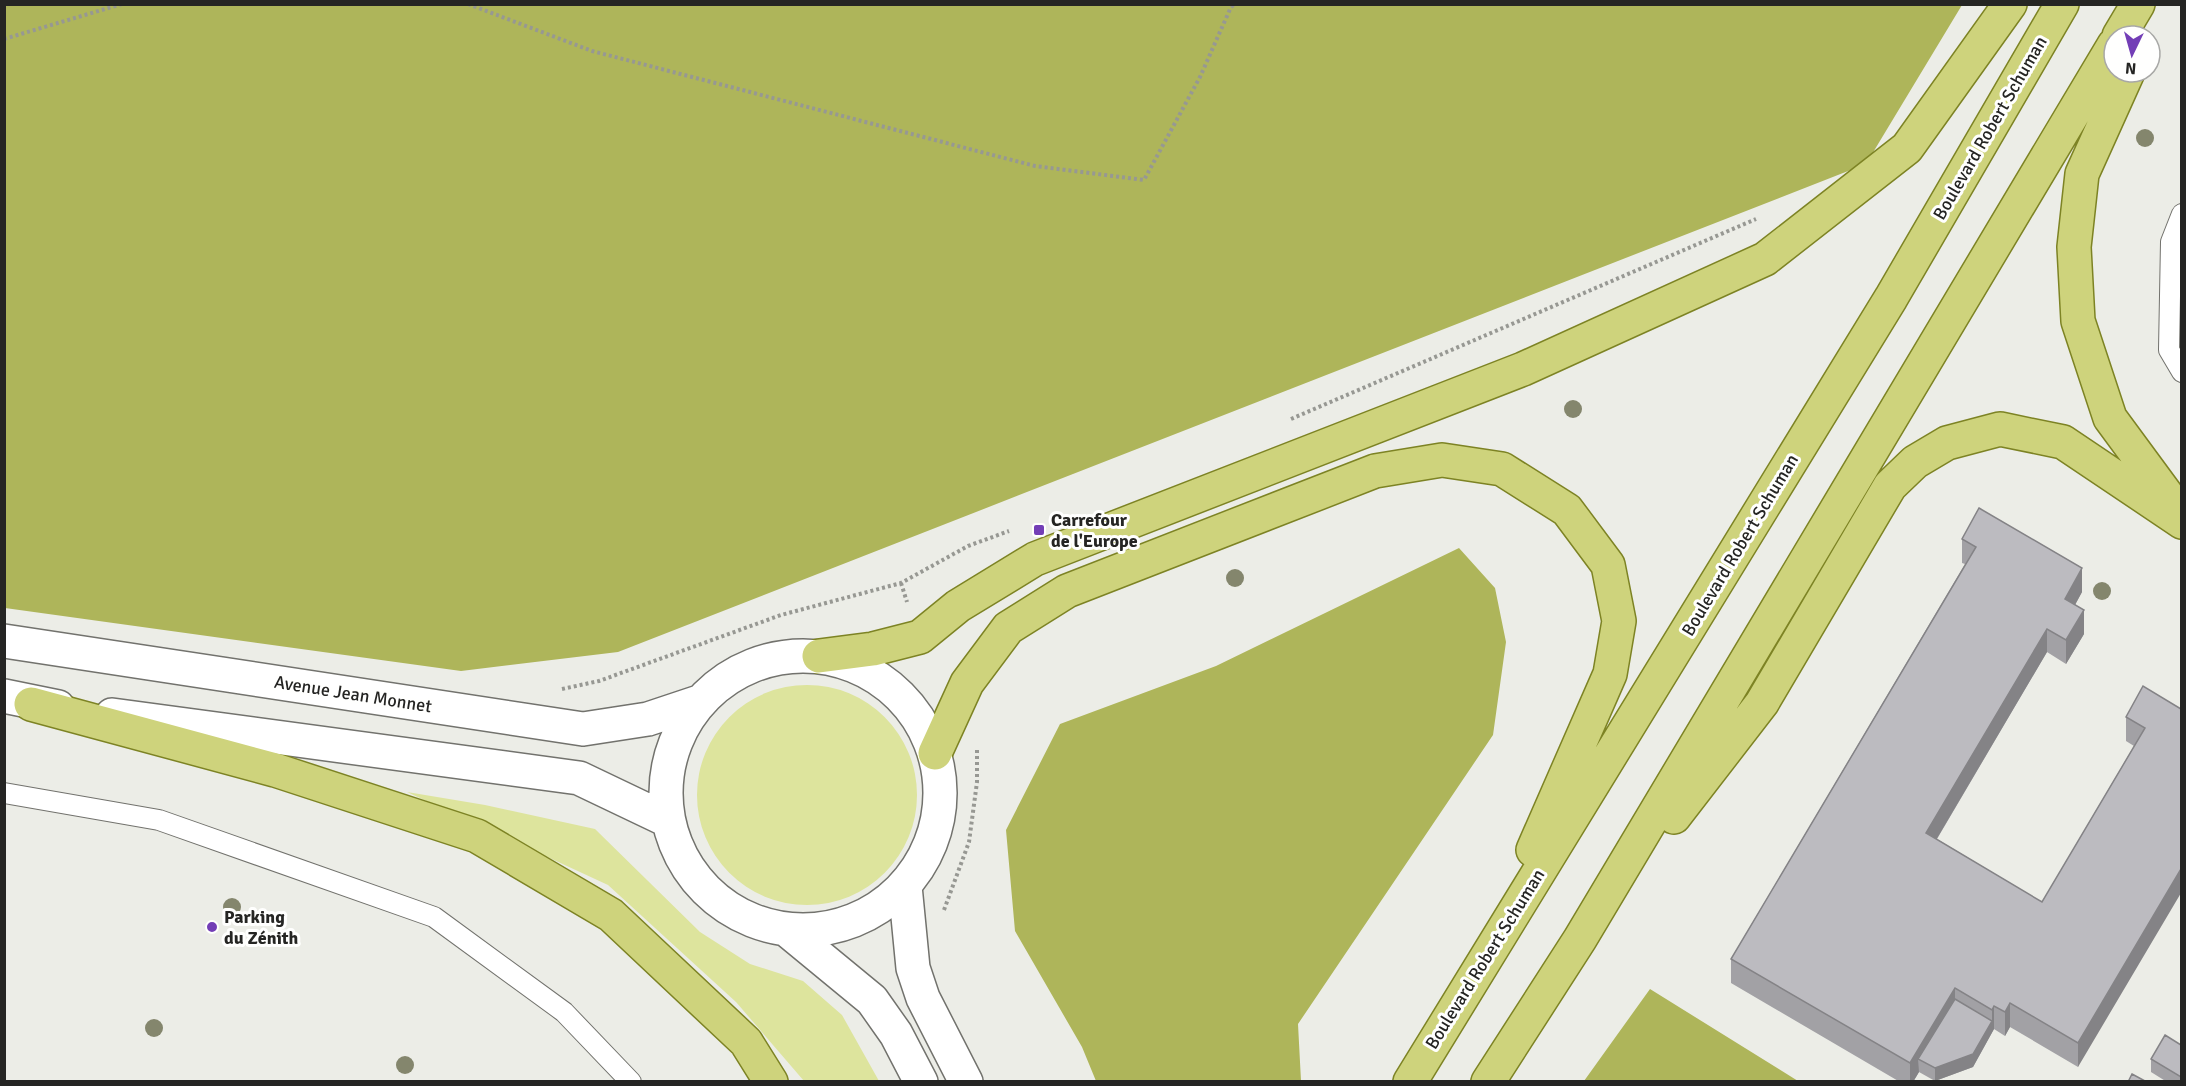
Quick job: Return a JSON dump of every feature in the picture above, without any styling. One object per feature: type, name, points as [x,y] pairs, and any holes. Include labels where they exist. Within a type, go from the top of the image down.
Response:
[{"type":"main road","points":[[819,656],[857,667],[892,688],[918,717],[935,753],[941,789],[938,824],[925,858],[905,886],[880,908],[851,922],[820,930],[788,930],[746,919],[709,895],[682,861],[667,820],[665,778],[676,737],[699,702],[724,679],[754,664],[786,656],[819,656],[873,650],[920,637],[958,606],[1053,550],[1523,369],[1765,259],[1907,148],[2010,4]]},
{"type":"main road","name":"Boulevard Robert Schuman","points":[[1410,1082],[1890,298],[2062,4]]},
{"type":"main road","points":[[2126,24],[2138,4]]},
{"type":"main road","points":[[2149,24],[2158,4]]},
{"type":"main road","points":[[1488,1082],[1580,939],[2102,65]]},
{"type":"main road","points":[[2123,84],[2082,174],[2074,248],[2078,321],[2110,418],[2181,515]]},
{"type":"main road","points":[[1580,939],[1762,703],[1890,486],[1916,462],[1947,443],[2000,429],[2063,442],[2181,522]]},
{"type":"main road","points":[[935,753],[967,683],[1008,628],[1067,591],[1375,471],[1442,460],[1502,469],[1567,510],[1608,565],[1619,621],[1610,674],[1482,966]]},
{"type":"main road","name":"Avenue Jean Monnet","points":[[4,640],[583,729],[648,719],[699,702]]},
{"type":"main road","points":[[18,700],[579,778],[667,820]]},
{"type":"main road","points":[[18,700],[275,770],[477,836],[611,915],[746,1042],[771,1082]]},
{"type":"main road","points":[[905,886],[913,968],[923,998],[966,1082]]},
{"type":"main road","points":[[788,930],[872,1000],[896,1034],[921,1082]]},
{"type":"lane","points":[[2181,214],[2171,242],[2169,350],[2181,372]]},
{"type":"lane","points":[[4,793],[159,820],[434,917],[564,1012],[631,1082]]},
{"type":"path","points":[[4,39],[122,4]]},
{"type":"path","points":[[468,4],[614,57],[1035,166],[1144,180],[1200,77],[1231,7],[1235,4]]},
{"type":"path","points":[[1285,421],[1762,216]]},
{"type":"path","points":[[558,689],[599,681],[781,615],[900,583],[968,546],[1012,530]]},
{"type":"path","points":[[900,583],[920,637]]},
{"type":"path","points":[[942,916],[969,842],[977,782],[976,737]]},
{"type":"green space","points":[[5,5],[1962,5],[1866,164],[618,652],[461,671],[5,608]]},
{"type":"green space","points":[[1459,548],[1495,588],[1506,642],[1493,735],[1298,1024],[1301,1081],[1096,1081],[1082,1047],[1015,931],[1006,830],[1060,724],[1216,666]]},
{"type":"green space","points":[[796,685],[818,685],[849,693],[868,703],[885,717],[899,734],[909,753],[917,784],[917,806],[909,837],[899,856],[885,873],[868,887],[849,897],[818,905],[796,905],[755,892],[737,880],[722,865],[705,837],[697,806],[697,784],[710,743],[722,725],[737,710],[765,693]]},
{"type":"green space","points":[[407,792],[485,805],[595,829],[700,932],[750,964],[803,981],[842,1015],[879,1081],[804,1081],[736,1002],[608,885]]},
{"type":"green space","points":[[1650,989],[1798,1081],[1584,1081]]},
{"type":"building","points":[[1979,508],[2082,568],[2065,599],[2084,610],[2066,640],[2047,629],[1926,833],[2042,902],[2145,728],[2126,717],[2143,686],[2181,709],[2181,869],[2078,1043],[2010,1003],[2005,1012],[1994,1006],[1992,1010],[1955,988],[1910,1063],[1731,959],[1976,547],[1962,539]]},
{"type":"building","points":[[1955,999],[1992,1021],[1973,1054],[1935,1068],[1918,1059]]},
{"type":"building","points":[[2165,1035],[2181,1045],[2181,1077],[2151,1059]]},
{"type":"building","points":[[2132,1074],[2145,1081],[2145,1082],[2128,1082]]},
{"type":"place","name":"Carrefour de l'Europe","points":[[1039,530]]},
{"type":"place","name":"Parking du Zénith","points":[[212,927]]}]
